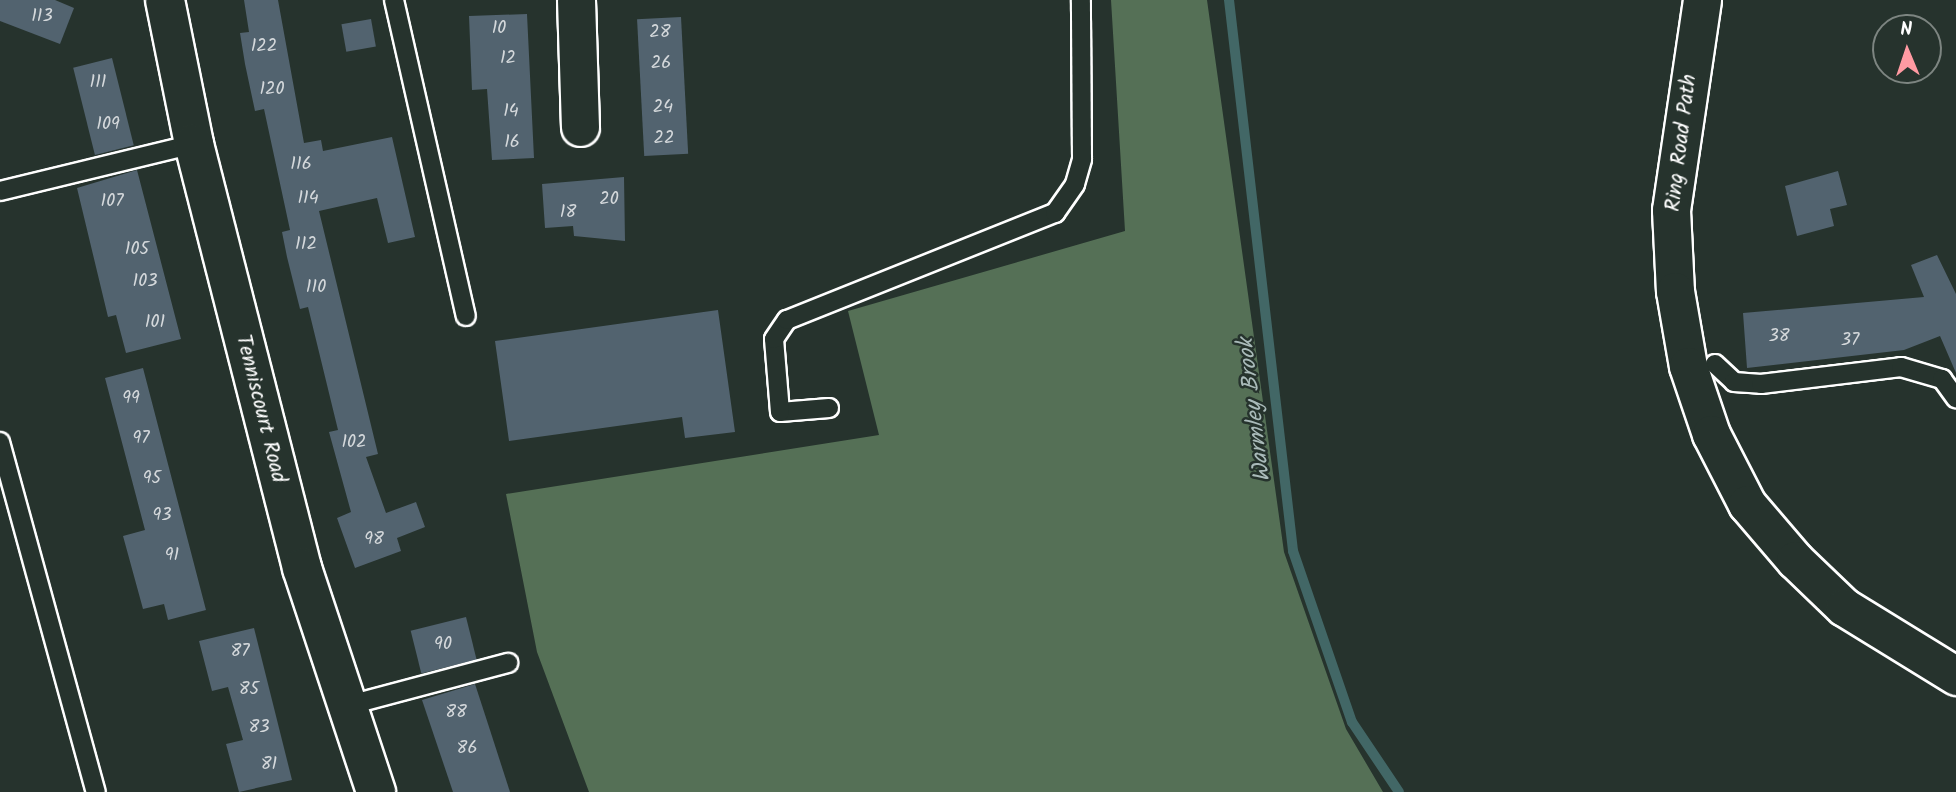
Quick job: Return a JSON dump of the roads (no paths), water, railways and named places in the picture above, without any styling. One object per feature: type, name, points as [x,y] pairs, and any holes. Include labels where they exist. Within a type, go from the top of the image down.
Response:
[{"type":"street","points":[[576,0],[580,127]]},
{"type":"street","name":"Ring Road Path","points":[[1702,0],[1671,210],[1675,291],[1688,366],[1711,434],[1747,504],[1795,560],[1844,607],[1956,676]]},
{"type":"street","name":"Tenniscourt Road","points":[[163,7],[194,144],[298,556],[376,792]]},
{"type":"lane","points":[[394,0],[466,316]]},
{"type":"lane","points":[[829,408],[780,412],[774,339],[787,320],[1055,213],[1075,184],[1082,159],[1081,0]]},
{"type":"lane","points":[[0,191],[194,144]]},
{"type":"lane","points":[[1715,364],[1734,382],[1760,384],[1900,367],[1942,379],[1956,398]]},
{"type":"lane","points":[[0,442],[96,792]]},
{"type":"lane","points":[[346,706],[508,663]]},
{"type":"waterway","name":"Warmley Brook","points":[[1229,0],[1293,551],[1352,722],[1399,792]]}]
